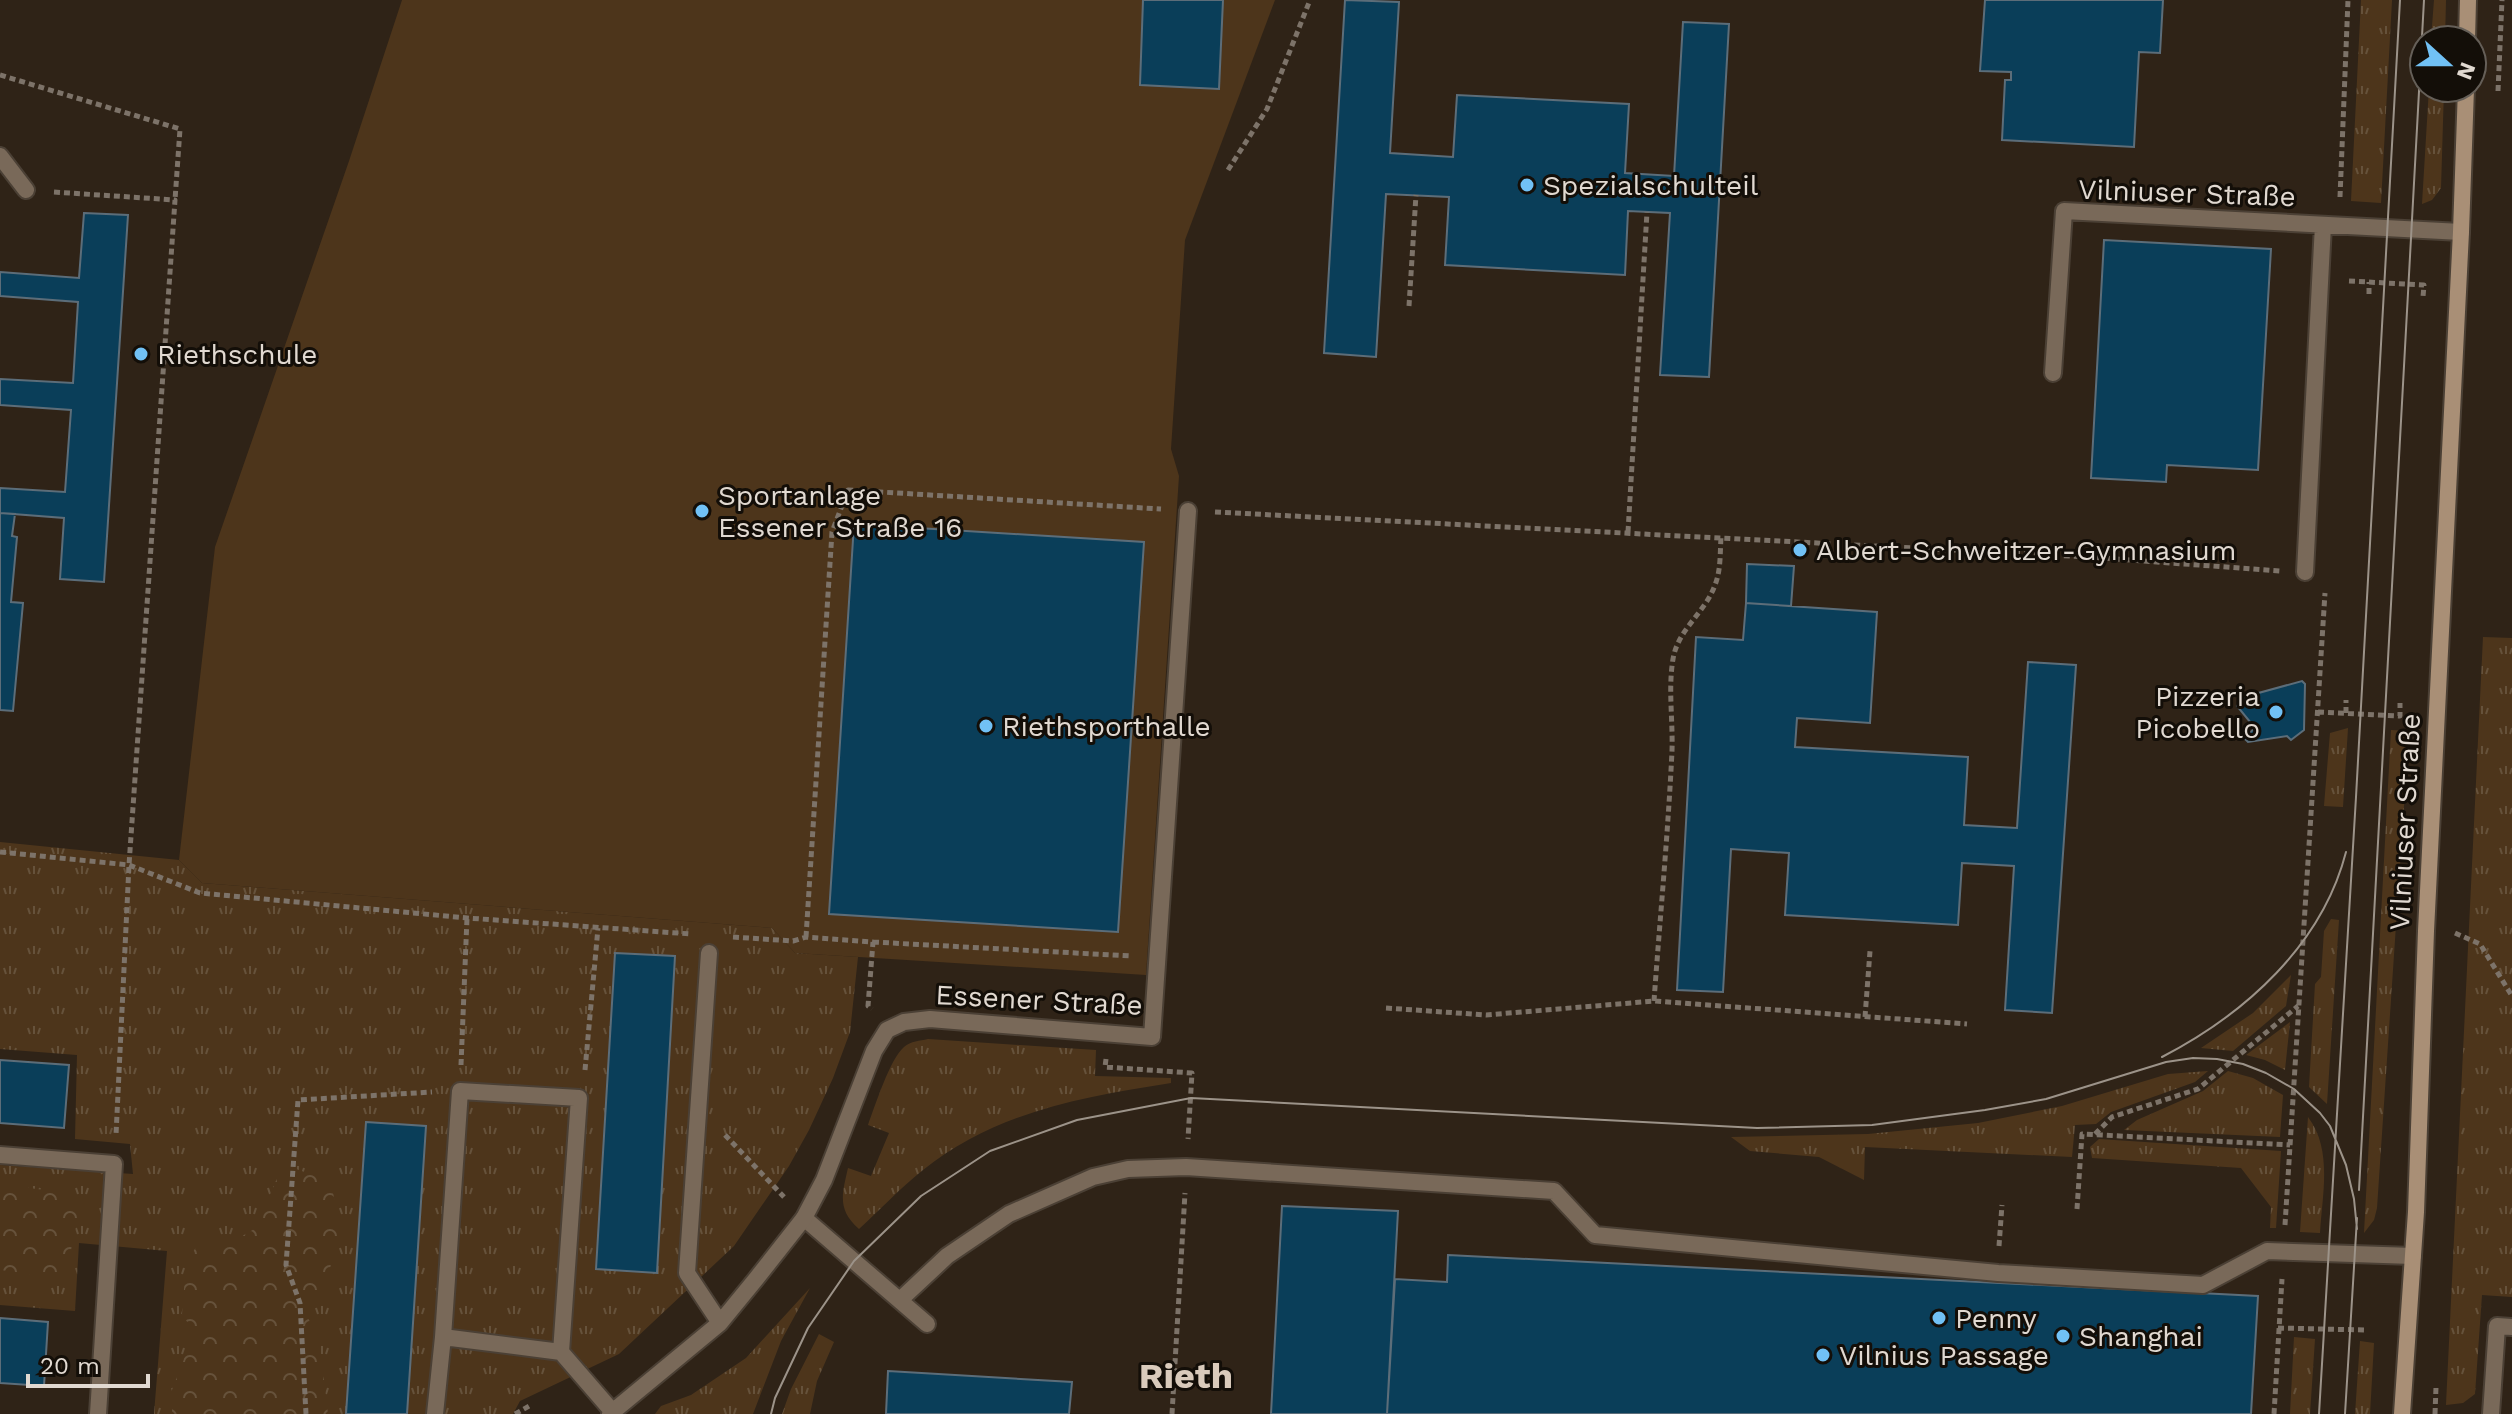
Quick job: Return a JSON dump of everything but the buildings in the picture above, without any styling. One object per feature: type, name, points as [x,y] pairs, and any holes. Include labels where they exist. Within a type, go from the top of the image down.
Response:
[{"type":"street","points":[[2467,24],[2468,0]]},
{"type":"street","name":"Vilniuser Straße","points":[[2402,1414],[2413,1256],[2465,104]]},
{"type":"street","points":[[0,156],[26,190]]},
{"type":"street","name":"Vilniuser Straße","points":[[2053,373],[2064,211],[2461,232]]},
{"type":"street","name":"Vilniuser Straße","points":[[2305,572],[2321,279],[2331,225]]},
{"type":"street","name":"Essener Straße","points":[[561,1352],[611,1412],[720,1323],[804,1218],[824,1180],[874,1051],[887,1030],[904,1022],[930,1019],[1152,1037],[1188,511]]},
{"type":"street","points":[[709,953],[687,1273],[720,1323]]},
{"type":"street","points":[[435,1414],[460,1091],[579,1098],[561,1352],[443,1337]]},
{"type":"street","points":[[0,1155],[114,1164],[98,1414]]},
{"type":"street","points":[[900,1300],[947,1256],[1009,1214],[1093,1177],[1128,1169],[1186,1167],[1554,1191],[1595,1235],[1998,1273],[2203,1285],[2275,1251],[2413,1256]]},
{"type":"street","points":[[804,1218],[927,1324]]},
{"type":"street","points":[[2491,1414],[2497,1326],[2512,1327]]},
{"type":"path","points":[[1228,170],[1267,109],[1310,0]]},
{"type":"path","points":[[2331,225],[2348,0]]},
{"type":"path","points":[[0,75],[180,129],[129,865],[114,1164]]},
{"type":"path","points":[[26,190],[175,200]]},
{"type":"path","points":[[1409,306],[1416,195]]},
{"type":"path","points":[[1628,532],[1647,212]]},
{"type":"path","points":[[2321,279],[2424,285],[2423,297]]},
{"type":"path","points":[[2369,282],[2369,294]]},
{"type":"path","points":[[806,937],[832,532],[848,490],[1188,511],[2089,557],[2326,573],[2290,1145],[2275,1251],[2278,1328],[2274,1414]]},
{"type":"path","points":[[1654,1001],[1672,749],[1673,656],[1680,635],[1715,585],[1720,569],[1721,537]]},
{"type":"path","points":[[2346,700],[2346,713]]},
{"type":"path","points":[[2318,712],[2400,716],[2400,703]]},
{"type":"path","points":[[0,852],[129,865],[200,893],[467,918],[697,935]]},
{"type":"path","points":[[306,1414],[300,1303],[286,1265],[298,1100],[460,1091],[467,918]]},
{"type":"path","points":[[579,1098],[584,1077],[598,928]]},
{"type":"path","points":[[2426,931],[2453,933],[2480,944],[2512,996]]},
{"type":"path","points":[[725,937],[793,941],[806,937],[1157,957]]},
{"type":"path","points":[[873,942],[868,1006],[884,1017],[904,1022]]},
{"type":"path","points":[[1865,1017],[1870,951]]},
{"type":"path","points":[[1386,1008],[1486,1015],[1654,1001],[1967,1024]]},
{"type":"path","points":[[2095,1134],[2112,1117],[2198,1089],[2299,1005]]},
{"type":"path","points":[[1107,1034],[1105,1067],[1192,1073],[1172,1414]]},
{"type":"path","points":[[700,1102],[726,1136],[804,1218]]},
{"type":"path","points":[[2077,1209],[2082,1134],[2290,1145]]},
{"type":"path","points":[[2278,1328],[2365,1330]]},
{"type":"path","points":[[515,1414],[531,1405]]},
{"type":"green space","name":"Sportanlage Essener Straße 16","points":[[402,0],[1275,0],[1185,240],[1171,449],[1179,476],[1146,975],[795,953],[772,928],[202,883],[179,860],[215,547]]},
{"type":"green space","points":[[2361,0],[2392,0],[2381,203],[2351,201]]},
{"type":"green space","points":[[2434,0],[2446,0],[2445,24],[2432,24]]},
{"type":"green space","points":[[2428,104],[2444,104],[2441,188],[2432,200],[2422,204]]},
{"type":"green space","points":[[2483,637],[2512,638],[2512,1297],[2482,1295],[2475,1394],[2463,1403],[2446,1405]]},
{"type":"green space","points":[[2348,728],[2343,807],[2324,806],[2330,733]]},
{"type":"green space","points":[[2391,730],[2409,731],[2377,1208],[2374,1220],[2364,1233]]},
{"type":"green space","points":[[0,842],[179,860],[202,883],[772,928],[795,953],[858,957],[850,1032],[809,1130],[789,1166],[734,1246],[619,1354],[520,1401],[513,1414],[154,1414],[167,1251],[79,1243],[75,1311],[0,1305],[0,1165],[133,1174],[130,1144],[75,1139],[77,1055],[0,1049]]},
{"type":"green space","points":[[2331,919],[2339,920],[2327,1104],[2309,1087],[2315,984],[2321,977],[2324,931]]},
{"type":"green space","points":[[2291,975],[2286,1006],[2233,1051],[2201,1048],[2253,1013]]},
{"type":"green space","points":[[2290,1022],[2285,1070],[2246,1055]]},
{"type":"green space","points":[[928,1039],[1096,1050],[1095,1076],[1171,1078],[1171,1083],[1072,1101],[980,1134],[923,1170],[859,1229],[844,1208],[848,1168],[871,1176],[889,1133],[868,1125],[883,1083],[904,1047]]},
{"type":"green space","points":[[2208,1071],[2195,1082],[2111,1112],[2096,1124],[2075,1125],[2072,1157],[1865,1147],[1864,1180],[1819,1157],[1750,1151],[1731,1137],[1868,1134],[1978,1123],[2062,1106],[2168,1074]]},
{"type":"green space","points":[[2228,1071],[2253,1078],[2283,1095],[2280,1137],[2124,1130],[2137,1120],[2203,1091]]},
{"type":"green space","points":[[2308,1117],[2316,1130],[2323,1158],[2320,1233],[2300,1232]]},
{"type":"green space","points":[[2099,1139],[2281,1151],[2276,1228],[2270,1228],[2271,1207],[2241,1168],[2092,1158],[2090,1147]]},
{"type":"green space","points":[[283,1164],[331,1182],[340,1229],[327,1280],[304,1305],[321,1355],[328,1414],[172,1414],[172,1390],[185,1356],[201,1343],[182,1314],[186,1264],[196,1247],[237,1239],[256,1228]]},
{"type":"green space","points":[[0,1184],[59,1192],[80,1207],[71,1250],[58,1284],[24,1273],[0,1270]]},
{"type":"green space","points":[[810,1288],[781,1341],[753,1414],[655,1414],[661,1406],[691,1395],[746,1358]]},
{"type":"green space","points":[[819,1334],[834,1342],[817,1381],[810,1414],[782,1414],[791,1389]]},
{"type":"green space","points":[[2294,1337],[2315,1339],[2310,1414],[2290,1414]]},
{"type":"green space","points":[[2360,1341],[2374,1343],[2370,1414],[2355,1414]]},
{"type":"tram line","points":[[2319,1414],[2400,0]]},
{"type":"tram line","points":[[2359,1190],[2424,0]]},
{"type":"tram line","points":[[2162,1057],[2222,1020],[2276,973],[2319,917],[2335,886],[2346,852]]},
{"type":"tram line","points":[[771,1414],[775,1398],[808,1328],[854,1261],[921,1196],[990,1151],[1077,1120],[1191,1098],[1757,1128],[1872,1125],[2046,1099],[2166,1062],[2193,1058],[2217,1059],[2266,1073],[2294,1089],[2320,1113],[2330,1126],[2346,1165],[2357,1229]]},
{"type":"tram line","points":[[2345,1414],[2357,1218]]},
{"type":"place","name":"Spezialschulteil","points":[[1527,185]]},
{"type":"place","name":"Riethschule","points":[[141,354]]},
{"type":"place","name":"Sportanlage Essener Straße 16","points":[[702,511]]},
{"type":"place","name":"Albert-Schweitzer-Gymnasium","points":[[1800,550]]},
{"type":"place","name":"Pizzeria Picobello","points":[[2276,712]]},
{"type":"place","name":"Riethsporthalle","points":[[986,726]]},
{"type":"place","name":"Penny","points":[[1939,1318]]},
{"type":"place","name":"Shanghai","points":[[2063,1336]]},
{"type":"place","name":"Vilnius Passage","points":[[1823,1355]]},
{"type":"district","name":"Rieth","points":[[1186,1376]]}]
